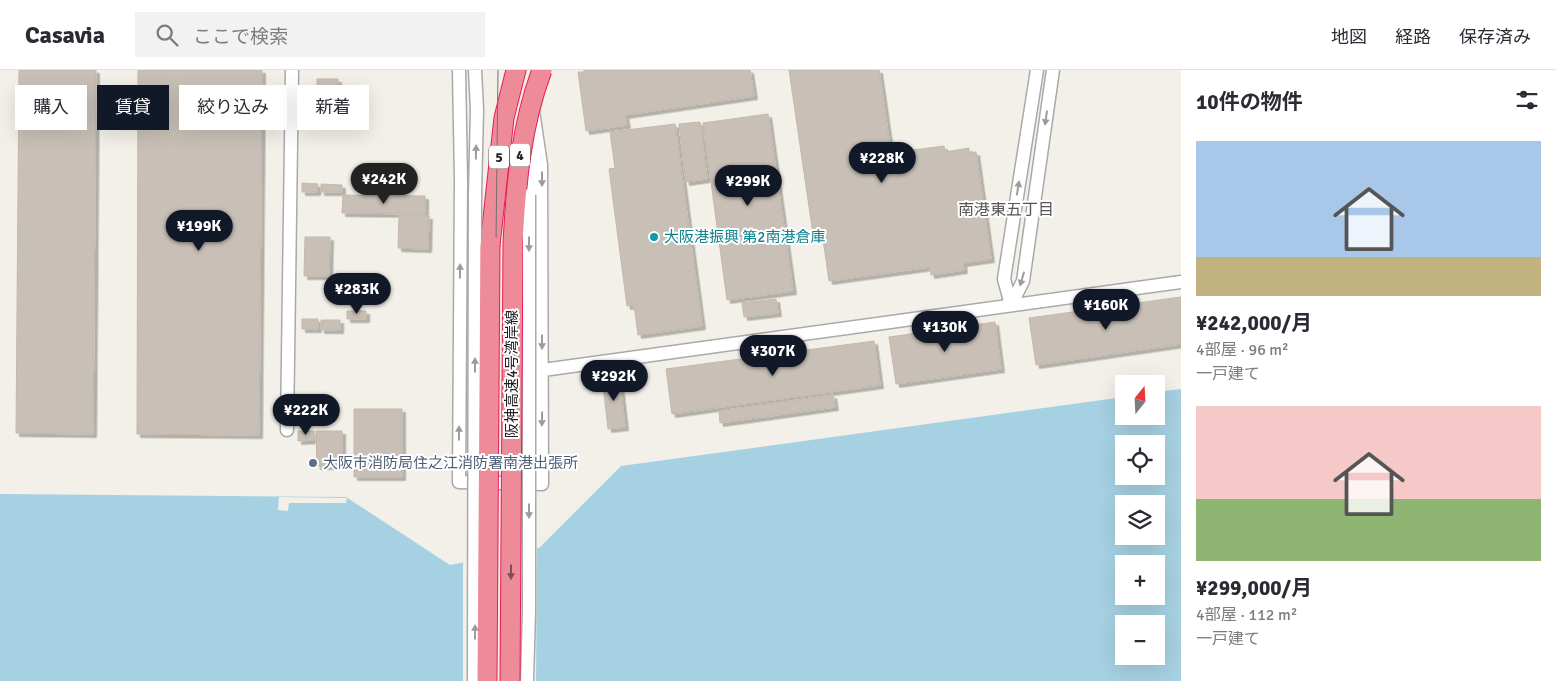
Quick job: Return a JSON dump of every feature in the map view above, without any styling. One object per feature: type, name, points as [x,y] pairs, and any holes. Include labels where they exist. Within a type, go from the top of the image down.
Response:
[{"type":"highway","name":"阪神高速4号湾岸線","points":[[487,681],[492,140],[496,105],[505,70]]},
{"type":"highway","name":"5","points":[[490,245],[504,118],[516,70]]},
{"type":"highway","name":"5","points":[[513,244],[513,188],[517,143],[521,118],[535,70]]},
{"type":"highway","name":"阪神高速4号湾岸線","points":[[510,681],[513,244],[522,142],[542,70]]},
{"type":"street","points":[[287,430],[292,70]]},
{"type":"street","points":[[458,70],[461,180],[459,482],[542,484],[542,165],[531,96]]},
{"type":"street","points":[[474,681],[475,194],[477,109],[475,70]]},
{"type":"street","points":[[527,681],[531,70]]},
{"type":"street","points":[[1011,305],[1004,279],[1037,70]]},
{"type":"street","points":[[1011,305],[1023,280],[1053,70]]},
{"type":"street","points":[[542,370],[1181,282]]},
{"type":"water","points":[[1181,389],[1181,681],[0,681],[0,494],[346,497],[450,565],[539,548],[621,466],[1115,398],[1115,425],[1165,425],[1165,391]]},
{"type":"pier","points":[[279,497],[347,498],[346,503],[289,503],[288,511],[278,510]]},
{"type":"pier","points":[[537,546],[536,681],[463,681],[463,560]]},
{"type":"building","points":[[19,70],[96,70],[93,434],[16,433],[19,130],[87,130],[87,85],[19,85]]},
{"type":"building","points":[[138,70],[262,70],[262,85],[179,85],[179,130],[262,130],[259,435],[137,434],[138,130],[169,130],[169,85],[138,85]]},
{"type":"building","points":[[584,70],[750,70],[754,96],[625,115],[627,125],[586,131],[578,72],[584,72]]},
{"type":"building","points":[[789,70],[879,70],[891,153],[944,146],[945,152],[969,148],[969,153],[976,152],[991,259],[963,263],[964,270],[931,275],[930,267],[829,281],[822,232],[813,234]]},
{"type":"building","points":[[317,79],[338,79],[338,85],[317,85]]},
{"type":"building","points":[[768,114],[793,291],[727,300],[703,123]]},
{"type":"building","points":[[700,122],[707,179],[686,182],[679,124]]},
{"type":"building","name":"大阪港振興 第2南港倉庫","points":[[675,124],[702,326],[638,335],[634,305],[627,306],[609,169],[615,168],[610,132]]},
{"type":"building","points":[[302,183],[318,184],[317,192],[302,192]]},
{"type":"building","points":[[321,184],[342,185],[342,192],[321,192]]},
{"type":"building","points":[[343,195],[425,196],[425,214],[342,213]]},
{"type":"building","points":[[399,215],[429,216],[428,249],[398,248]]},
{"type":"building","points":[[305,237],[330,237],[329,276],[304,276]]},
{"type":"building","points":[[1181,297],[1181,344],[1036,365],[1029,318]]},
{"type":"building","points":[[776,299],[778,313],[744,317],[742,303]]},
{"type":"building","points":[[347,311],[366,311],[366,319],[347,319]]},
{"type":"building","points":[[302,319],[318,319],[318,329],[302,329]]},
{"type":"building","points":[[321,320],[340,320],[340,330],[321,330]]},
{"type":"building","points":[[995,322],[1001,369],[896,384],[889,337]]},
{"type":"building","points":[[874,341],[880,385],[672,414],[666,369]]},
{"type":"building","points":[[619,374],[625,427],[608,429],[602,376]]},
{"type":"building","points":[[833,395],[835,407],[720,423],[719,411]]},
{"type":"building","points":[[354,409],[402,409],[402,477],[354,477]]},
{"type":"building","points":[[298,431],[314,431],[314,440],[298,441]]},
{"type":"building","points":[[316,431],[342,431],[342,466],[317,466]]},
{"type":"tram line","points":[[493,681],[498,70]]},
{"type":"place","name":"大阪港振興 第2南港倉庫","points":[[654,237]]},
{"type":"place","name":"大阪市消防局住之江消防署南港出張所","points":[[313,463]]},
{"type":"district","name":"南港東五丁目","points":[[1006,210]]}]
